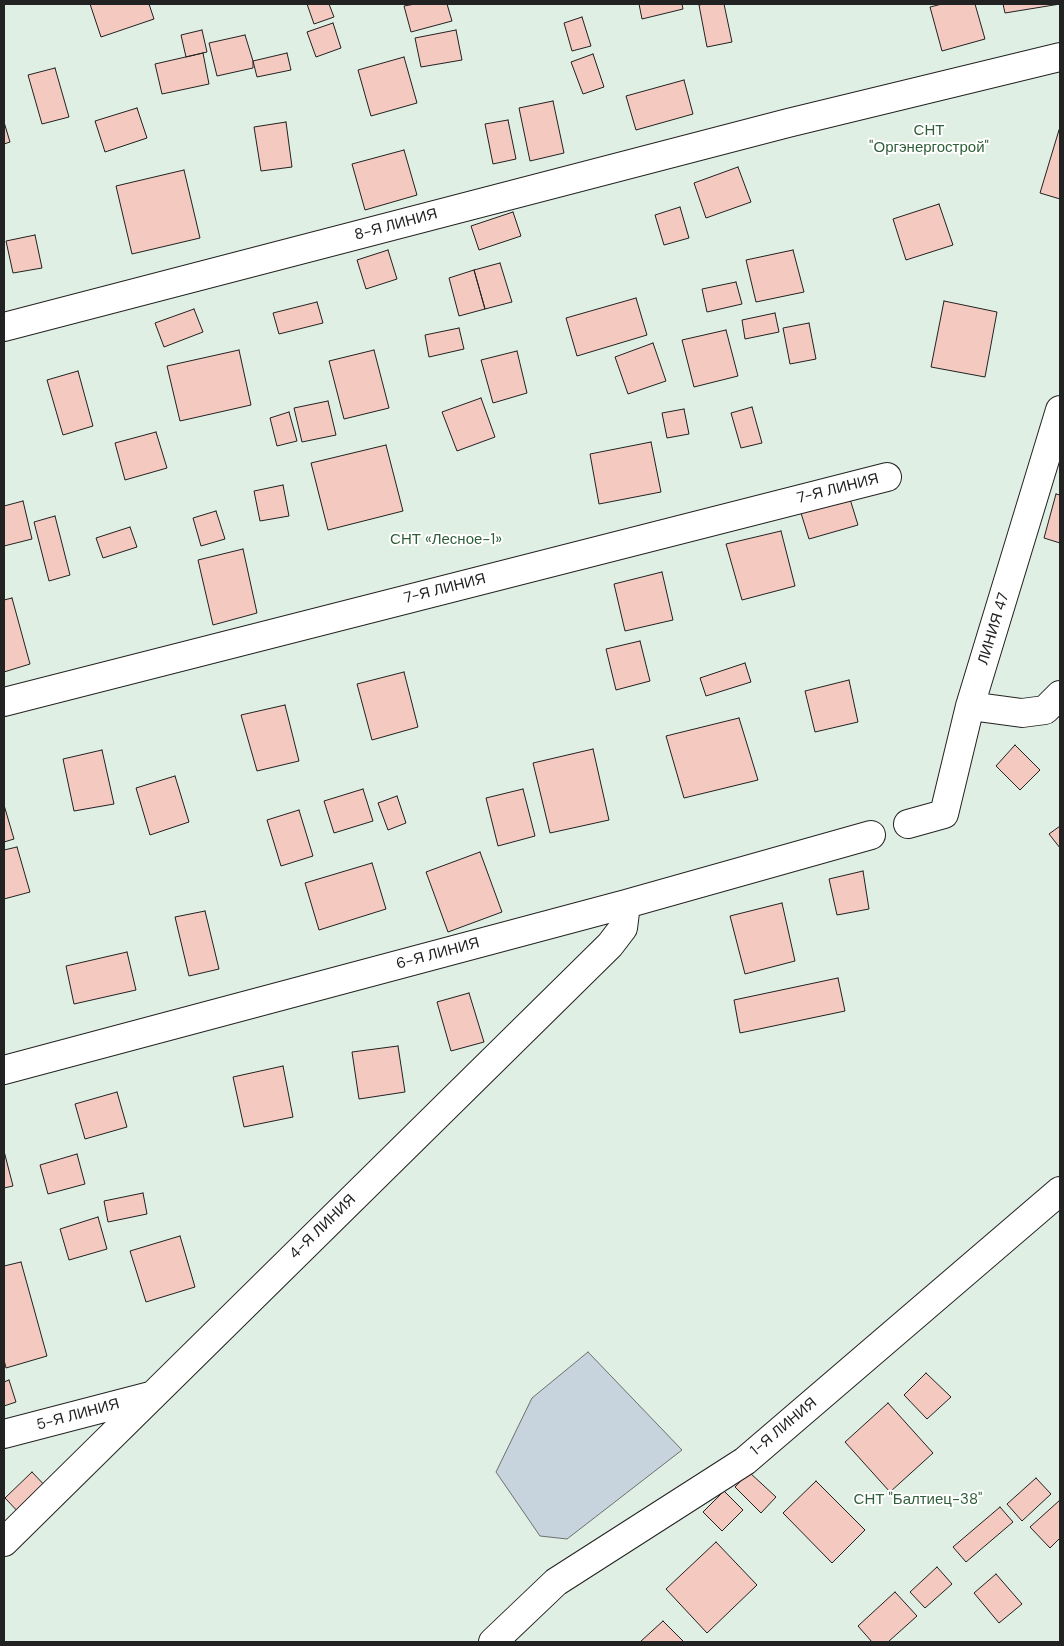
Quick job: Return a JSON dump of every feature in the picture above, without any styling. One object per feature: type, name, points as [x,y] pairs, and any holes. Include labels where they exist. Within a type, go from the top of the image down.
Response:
[{"type":"street","name":"8-Я ЛИНИЯ","points":[[4,327],[788,123],[1060,58]]},
{"type":"street","name":"ЛИНИЯ 47","points":[[908,824],[944,814],[970,706],[1060,410]]},
{"type":"street","name":"7-Я ЛИНИЯ","points":[[4,702],[887,477]]},
{"type":"street","points":[[970,706],[1022,713],[1045,710],[1060,695]]},
{"type":"street","name":"6-Я ЛИНИЯ","points":[[4,1070],[626,904],[871,835]]},
{"type":"street","name":"4-Я ЛИНИЯ","points":[[4,1542],[151,1395],[610,946],[623,928],[626,904]]},
{"type":"street","name":"1-Я ЛИНИЯ","points":[[493,1642],[556,1582],[744,1460],[1060,1191]]},
{"type":"street","name":"5-Я ЛИНИЯ","points":[[4,1434],[151,1395]]},
{"type":"green space","points":[[4,4],[1060,4],[1060,1642],[4,1642]]},
{"type":"shaded area","points":[[588,1352],[682,1450],[567,1539],[540,1536],[496,1472],[532,1398]]},
{"type":"building","points":[[90,4],[149,4],[154,19],[101,37]]},
{"type":"building","points":[[307,4],[329,4],[334,17],[314,24]]},
{"type":"building","points":[[447,4],[452,21],[411,32],[404,6]]},
{"type":"building","points":[[639,4],[682,4],[683,9],[642,19]]},
{"type":"building","points":[[724,4],[732,42],[707,47],[699,5]]},
{"type":"building","points":[[942,4],[975,4],[985,39],[942,51],[930,7]]},
{"type":"building","points":[[1003,4],[1060,4],[1005,13]]},
{"type":"building","points":[[582,17],[591,46],[572,51],[564,23]]},
{"type":"building","points":[[333,23],[341,48],[316,57],[307,32]]},
{"type":"building","points":[[202,30],[207,52],[186,57],[181,35]]},
{"type":"building","points":[[456,30],[462,60],[421,67],[415,38]]},
{"type":"building","points":[[245,35],[253,61],[253,68],[217,76],[209,43]]},
{"type":"building","points":[[203,53],[209,84],[162,94],[155,64]]},
{"type":"building","points":[[287,53],[291,70],[257,77],[253,61]]},
{"type":"building","points":[[593,54],[604,87],[583,94],[571,62]]},
{"type":"building","points":[[404,57],[417,103],[371,116],[358,70]]},
{"type":"building","points":[[55,68],[69,117],[42,124],[28,75]]},
{"type":"building","points":[[684,80],[693,114],[636,130],[626,96]]},
{"type":"building","points":[[553,101],[564,153],[530,161],[519,108]]},
{"type":"building","points":[[137,108],[147,138],[105,152],[95,121]]},
{"type":"building","points":[[508,120],[516,159],[493,164],[485,124]]},
{"type":"building","points":[[4,122],[10,142],[4,144]]},
{"type":"building","points":[[286,122],[292,167],[261,171],[254,127]]},
{"type":"building","points":[[1060,130],[1060,199],[1040,193]]},
{"type":"building","points":[[404,150],[417,195],[365,210],[352,164]]},
{"type":"building","points":[[738,167],[751,202],[706,218],[694,183]]},
{"type":"building","points":[[184,170],[200,238],[132,254],[116,186]]},
{"type":"building","points":[[939,204],[953,245],[906,260],[893,219]]},
{"type":"building","points":[[680,207],[689,238],[664,245],[655,215]]},
{"type":"building","points":[[513,212],[521,236],[479,250],[471,226]]},
{"type":"building","points":[[35,235],[42,268],[13,273],[6,241]]},
{"type":"building","points":[[388,250],[397,279],[366,289],[357,260]]},
{"type":"building","points":[[793,250],[804,292],[756,302],[746,260]]},
{"type":"building","points":[[500,263],[512,302],[485,309],[474,270]]},
{"type":"building","points":[[474,270],[485,309],[459,316],[449,278]]},
{"type":"building","points":[[736,282],[742,304],[707,312],[702,289]]},
{"type":"building","points":[[636,298],[647,335],[577,356],[566,318]]},
{"type":"building","points":[[944,301],[997,312],[985,377],[931,367]]},
{"type":"building","points":[[317,302],[323,323],[279,334],[273,313]]},
{"type":"building","points":[[194,309],[203,332],[164,347],[155,323]]},
{"type":"building","points":[[775,313],[779,332],[745,339],[742,320]]},
{"type":"building","points":[[809,323],[816,359],[790,364],[783,328]]},
{"type":"building","points":[[459,328],[464,349],[429,357],[425,335]]},
{"type":"building","points":[[726,330],[738,376],[694,387],[682,340]]},
{"type":"building","points":[[653,343],[666,381],[628,394],[615,357]]},
{"type":"building","points":[[239,350],[251,405],[180,421],[167,366]]},
{"type":"building","points":[[374,350],[389,408],[344,419],[329,361]]},
{"type":"building","points":[[517,351],[527,393],[493,403],[481,360]]},
{"type":"building","points":[[78,371],[93,426],[63,435],[47,380]]},
{"type":"building","points":[[481,398],[495,437],[457,451],[442,412]]},
{"type":"building","points":[[328,401],[336,435],[302,442],[294,408]]},
{"type":"building","points":[[752,407],[762,443],[741,448],[731,413]]},
{"type":"building","points":[[684,409],[689,434],[667,438],[662,413]]},
{"type":"building","points":[[289,412],[297,441],[277,446],[270,418]]},
{"type":"building","points":[[156,432],[167,468],[125,480],[115,443]]},
{"type":"building","points":[[651,442],[661,492],[599,504],[590,454]]},
{"type":"building","points":[[386,445],[403,511],[328,530],[311,463]]},
{"type":"building","points":[[283,485],[289,516],[260,521],[254,491]]},
{"type":"building","points":[[1056,494],[1060,495],[1060,543],[1044,538]]},
{"type":"building","points":[[850,499],[858,525],[809,539],[801,513]]},
{"type":"building","points":[[23,501],[32,539],[4,546],[4,506]]},
{"type":"building","points":[[216,511],[225,539],[201,546],[193,518]]},
{"type":"building","points":[[55,516],[70,575],[49,581],[34,522]]},
{"type":"building","points":[[130,527],[137,547],[103,558],[96,538]]},
{"type":"building","points":[[781,531],[795,586],[742,600],[726,544]]},
{"type":"building","points":[[243,549],[257,613],[213,625],[198,560]]},
{"type":"building","points":[[662,572],[673,620],[625,631],[614,584]]},
{"type":"building","points":[[12,598],[30,664],[4,672],[4,600]]},
{"type":"building","points":[[640,641],[650,681],[616,690],[606,649]]},
{"type":"building","points":[[745,663],[751,682],[706,696],[700,678]]},
{"type":"building","points":[[404,672],[418,727],[372,740],[357,684]]},
{"type":"building","points":[[849,680],[858,722],[815,732],[805,691]]},
{"type":"building","points":[[285,705],[299,761],[257,771],[241,715]]},
{"type":"building","points":[[739,718],[758,780],[684,798],[666,736]]},
{"type":"building","points":[[1015,745],[1040,770],[1020,790],[996,766]]},
{"type":"building","points":[[593,749],[609,820],[550,833],[533,763]]},
{"type":"building","points":[[102,750],[114,804],[74,811],[63,759]]},
{"type":"building","points":[[175,776],[189,822],[150,835],[136,788]]},
{"type":"building","points":[[363,789],[373,821],[334,833],[324,801]]},
{"type":"building","points":[[523,789],[535,836],[498,846],[486,798]]},
{"type":"building","points":[[397,796],[406,823],[388,830],[378,803]]},
{"type":"building","points":[[4,805],[14,839],[4,842]]},
{"type":"building","points":[[299,810],[313,856],[281,866],[267,820]]},
{"type":"building","points":[[1060,826],[1060,848],[1049,834]]},
{"type":"building","points":[[17,847],[30,892],[4,899],[4,850]]},
{"type":"building","points":[[480,852],[502,912],[448,932],[426,872]]},
{"type":"building","points":[[372,863],[386,909],[319,930],[305,883]]},
{"type":"building","points":[[863,871],[869,909],[837,915],[829,879]]},
{"type":"building","points":[[782,903],[795,961],[745,974],[730,916]]},
{"type":"building","points":[[205,911],[219,969],[189,976],[175,917]]},
{"type":"building","points":[[127,952],[136,990],[74,1004],[66,966]]},
{"type":"building","points":[[838,978],[845,1011],[740,1033],[734,1000]]},
{"type":"building","points":[[469,993],[484,1042],[451,1051],[437,1002]]},
{"type":"building","points":[[398,1046],[405,1092],[359,1099],[352,1052]]},
{"type":"building","points":[[283,1066],[293,1117],[244,1127],[233,1077]]},
{"type":"building","points":[[117,1092],[127,1127],[85,1139],[75,1104]]},
{"type":"building","points":[[4,1151],[13,1186],[4,1188]]},
{"type":"building","points":[[77,1154],[85,1184],[48,1194],[40,1165]]},
{"type":"building","points":[[143,1193],[147,1214],[108,1222],[104,1201]]},
{"type":"building","points":[[98,1217],[107,1249],[69,1260],[60,1229]]},
{"type":"building","points":[[180,1236],[195,1287],[146,1302],[130,1251]]},
{"type":"building","points":[[21,1262],[47,1356],[6,1368],[4,1360],[4,1266]]},
{"type":"building","points":[[926,1373],[951,1397],[927,1419],[904,1395]]},
{"type":"building","points":[[9,1380],[16,1402],[4,1406],[4,1382]]},
{"type":"building","points":[[888,1403],[933,1453],[890,1492],[845,1442]]},
{"type":"building","points":[[32,1472],[49,1490],[22,1516],[5,1498]]},
{"type":"building","points":[[749,1472],[776,1497],[761,1513],[735,1487]]},
{"type":"building","points":[[1036,1478],[1051,1494],[1022,1521],[1007,1504]]},
{"type":"building","points":[[816,1481],[865,1530],[832,1563],[783,1513]]},
{"type":"building","points":[[724,1491],[743,1510],[722,1531],[703,1512]]},
{"type":"building","points":[[1060,1500],[1060,1538],[1050,1548],[1030,1527]]},
{"type":"building","points":[[1000,1507],[1013,1522],[966,1562],[953,1547]]},
{"type":"building","points":[[716,1542],[757,1585],[707,1633],[666,1589]]},
{"type":"building","points":[[937,1567],[952,1584],[925,1608],[910,1592]]},
{"type":"building","points":[[996,1574],[1022,1604],[999,1623],[974,1593]]},
{"type":"building","points":[[895,1592],[917,1616],[888,1642],[872,1642],[858,1626]]},
{"type":"building","points":[[663,1621],[684,1642],[640,1642]]},
{"type":"park label","name":"СНТ \"Оргэнергострой\"","points":[[929,140]]},
{"type":"park label","name":"СНТ «Лесное-1»","points":[[446,540]]},
{"type":"park label","name":"СНТ \"Балтиец-38\"","points":[[918,1500]]}]
